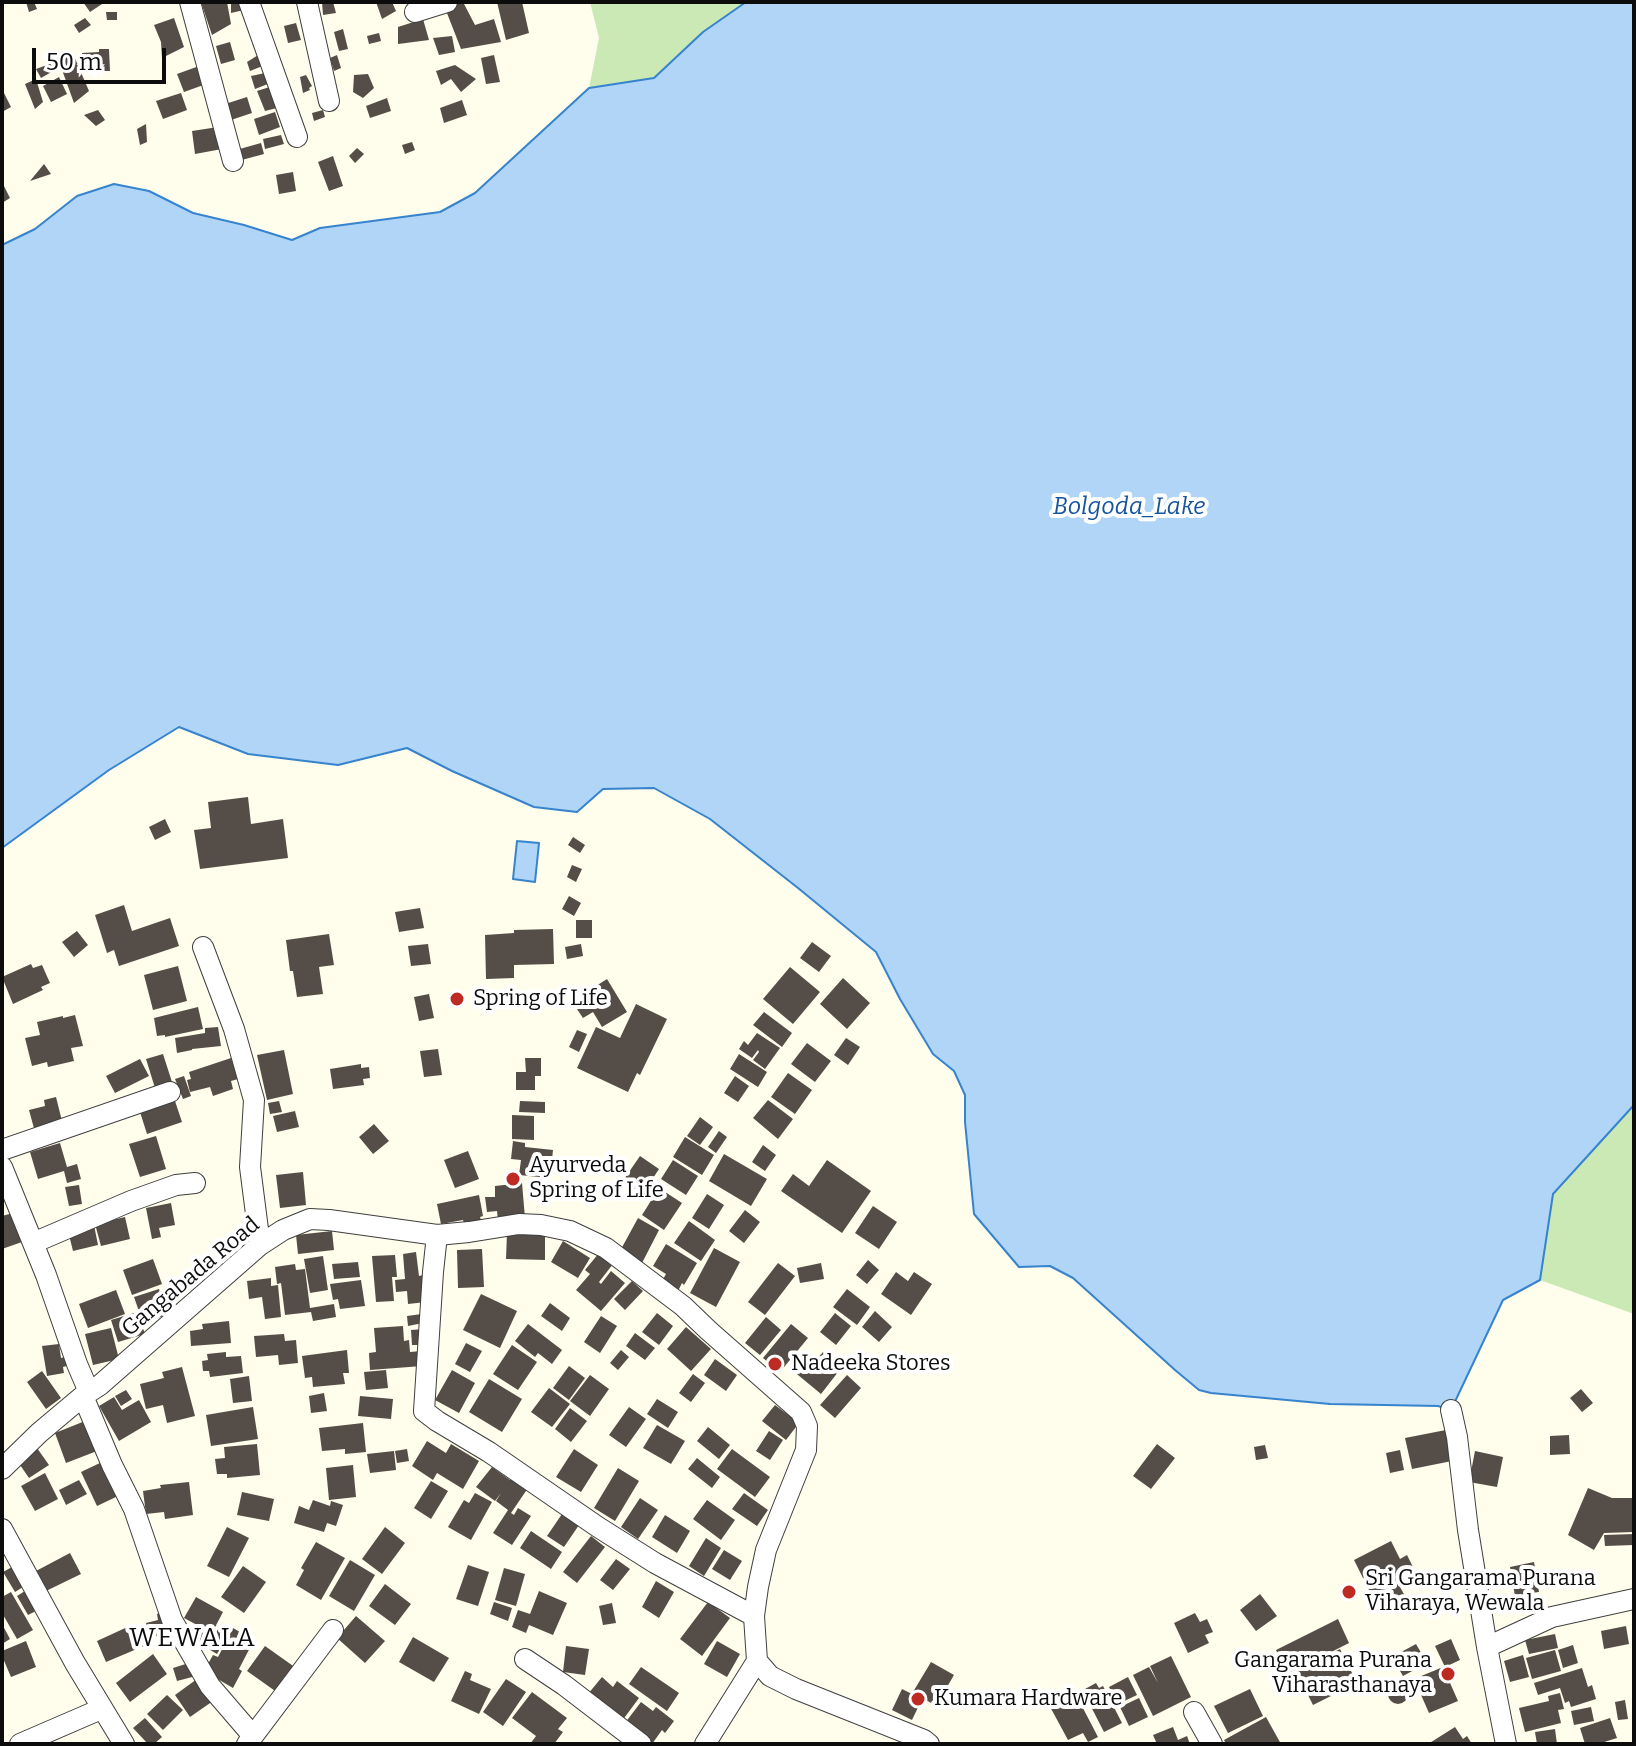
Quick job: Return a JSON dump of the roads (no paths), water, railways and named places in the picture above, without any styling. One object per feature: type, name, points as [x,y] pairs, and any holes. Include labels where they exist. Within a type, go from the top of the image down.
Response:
[{"type":"street","points":[[190,2],[233,161]]},
{"type":"street","points":[[249,2],[297,137]]},
{"type":"street","points":[[307,2],[329,101]]},
{"type":"street","points":[[415,12],[447,2]]},
{"type":"street","points":[[203,947],[234,1029],[254,1100],[250,1167],[260,1245]]},
{"type":"street","points":[[2,1150],[170,1092]]},
{"type":"street","points":[[2,1167],[46,1275],[112,1465],[134,1509],[172,1620],[210,1686],[250,1740],[333,1630]]},
{"type":"street","points":[[33,1243],[131,1201],[176,1185],[195,1183]]},
{"type":"street","name":"Gangabada Road","points":[[2,1469],[39,1433],[145,1347],[260,1245],[283,1230],[310,1219],[437,1235],[519,1224],[570,1231],[606,1248],[683,1306],[801,1412],[807,1426],[806,1450],[766,1550],[754,1616],[757,1661]]},
{"type":"street","points":[[437,1235],[424,1411],[655,1563],[754,1616]]},
{"type":"street","points":[[1451,1410],[1487,1647],[1506,1744]]},
{"type":"street","points":[[2,1529],[41,1604],[124,1744]]},
{"type":"street","points":[[1487,1647],[1552,1617],[1634,1599]]},
{"type":"street","points":[[525,1659],[641,1744]]},
{"type":"street","points":[[705,1744],[757,1661],[770,1676],[796,1689],[929,1744]]},
{"type":"street","points":[[20,1744],[101,1709]]},
{"type":"street","points":[[1194,1712],[1212,1744]]},
{"type":"water","name":"Bolgoda_Lake","points":[[746,2],[1634,2],[1634,1105],[1553,1194],[1540,1280],[1503,1300],[1451,1410],[1438,1406],[1330,1404],[1199,1390],[1073,1278],[1050,1266],[1019,1267],[974,1214],[965,1095],[954,1071],[933,1054],[876,952],[710,819],[654,788],[603,789],[577,812],[534,807],[407,748],[338,765],[248,754],[179,727],[109,770],[2,848],[2,245],[35,229],[77,196],[114,184],[149,191],[193,213],[292,240],[320,228],[440,212],[475,193],[589,88],[654,78],[703,32]]},
{"type":"water","points":[[517,841],[539,843],[535,882],[513,879]]},
{"type":"place","name":"Spring of Life","points":[[457,999]]},
{"type":"place","name":"Ayurveda Spring of Life","points":[[513,1179]]},
{"type":"place","name":"Nadeeka Stores","points":[[775,1364]]},
{"type":"place","name":"Sri Gangarama Purana Viharaya, Wewala","points":[[1349,1592]]},
{"type":"place","name":"Gangarama Purana Viharasthanaya","points":[[1448,1674]]},
{"type":"place","name":"Kumara Hardware","points":[[918,1699]]},
{"type":"district","name":"WEWALA","points":[[193,1639]]}]
